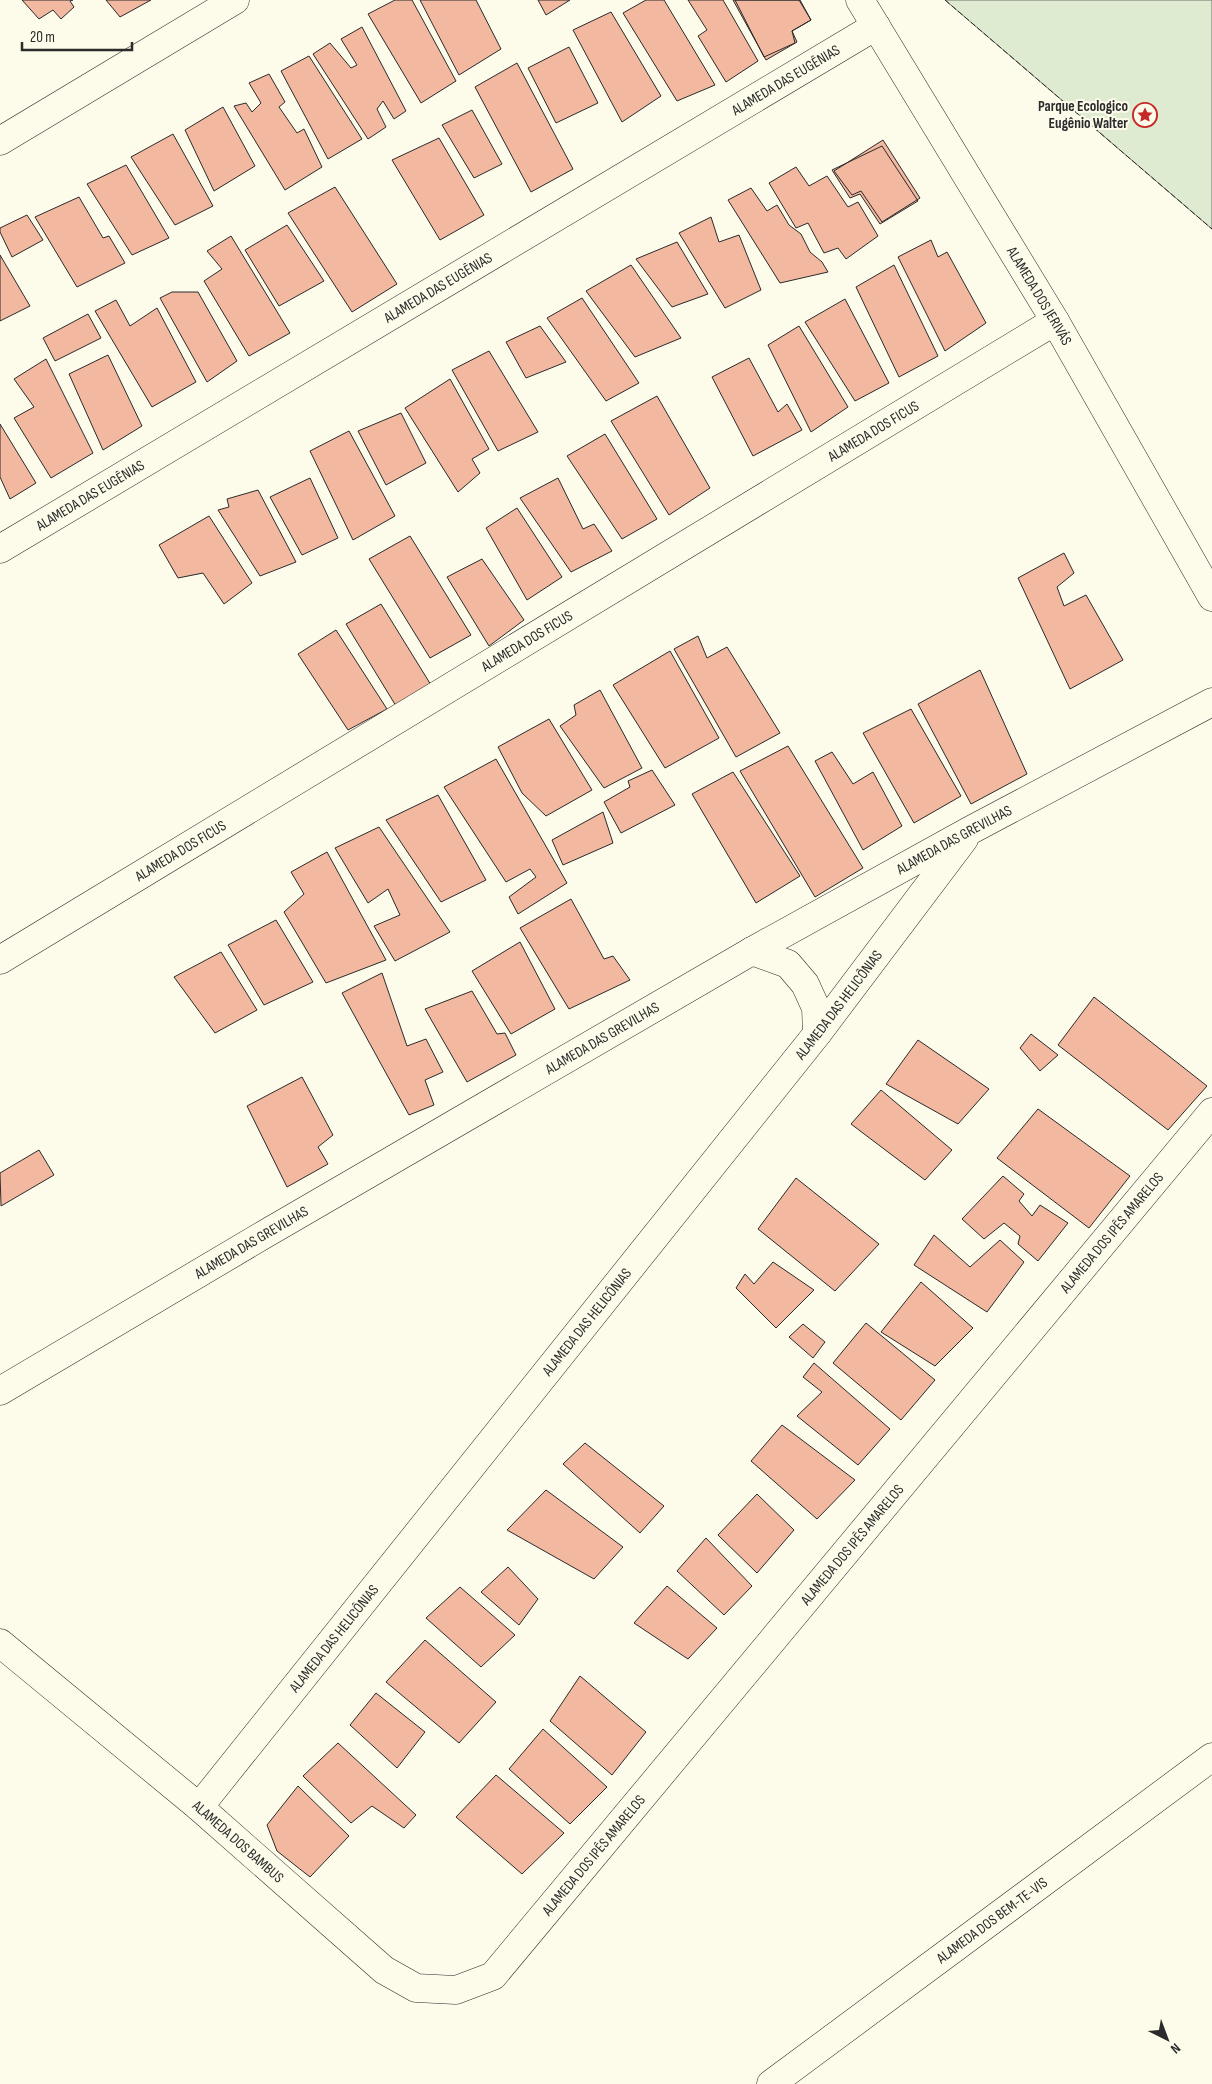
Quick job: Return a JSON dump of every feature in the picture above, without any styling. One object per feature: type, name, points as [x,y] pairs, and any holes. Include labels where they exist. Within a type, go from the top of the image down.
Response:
[{"type":"street","points":[[0,141],[236,0]]},
{"type":"street","name":"ALAMEDA DOS JERIVÁS","points":[[860,0],[1055,321],[1212,597]]},
{"type":"street","name":"ALAMEDA DAS EUGÊNIAS","points":[[0,549],[876,26]]},
{"type":"street","name":"ALAMEDA DOS FICUS","points":[[0,960],[1055,321]]},
{"type":"street","name":"ALAMEDA DAS GREVILHAS","points":[[0,1391],[273,1229],[752,951],[969,831],[1212,702]]},
{"type":"street","name":"ALAMEDA DAS HELICÔNIAS","points":[[198,1807],[816,1034],[969,831]]},
{"type":"street","points":[[752,951],[788,964],[805,984],[816,1008],[816,1034]]},
{"type":"street","name":"ALAMEDA DOS IPÊS AMARELOS","points":[[493,1976],[1212,1112]]},
{"type":"street","name":"ALAMEDA DOS BAMBUS","points":[[0,1642],[198,1807],[384,1970],[416,1988],[456,1990],[493,1976]]},
{"type":"street","name":"ALAMEDA DOS BEM-TE-VIS","points":[[771,2084],[1212,1757]]},
{"type":"green space","name":"Parque Ecologico Eugênio Walter","points":[[945,0],[1212,0],[1212,229]]},
{"type":"building","points":[[22,0],[73,0],[70,1],[74,7],[61,19],[53,10],[39,19]]},
{"type":"building","points":[[106,0],[151,0],[120,17]]},
{"type":"building","points":[[395,0],[412,0],[456,81],[421,103],[368,14]]},
{"type":"building","points":[[420,0],[476,0],[501,49],[459,75]]},
{"type":"building","points":[[538,0],[570,0],[546,15]]},
{"type":"building","points":[[646,0],[664,0],[715,85],[677,101],[623,13]]},
{"type":"building","points":[[688,0],[723,0],[758,61],[726,82],[698,36],[707,30]]},
{"type":"building","points":[[733,0],[800,0],[811,20],[792,31],[797,42],[766,60]]},
{"type":"building","points":[[735,0],[799,0],[811,20],[792,31],[795,43],[764,57]]},
{"type":"building","points":[[611,12],[661,96],[622,122],[573,30]]},
{"type":"building","points":[[362,27],[406,111],[394,119],[383,101],[377,109],[386,127],[368,139],[313,54],[330,43],[351,68],[357,65],[341,39]]},
{"type":"building","points":[[569,47],[598,103],[556,123],[528,68]]},
{"type":"building","points":[[309,56],[362,139],[328,159],[281,71]]},
{"type":"building","points":[[517,63],[573,169],[531,192],[475,87]]},
{"type":"building","points":[[269,74],[285,102],[279,107],[297,133],[304,129],[322,167],[285,190],[234,106],[246,103],[252,112],[261,103],[249,83]]},
{"type":"building","points":[[223,107],[255,166],[214,191],[185,130]]},
{"type":"building","points":[[472,110],[502,164],[474,178],[442,125]]},
{"type":"building","points":[[173,134],[213,206],[175,225],[131,157]]},
{"type":"building","points":[[439,138],[484,215],[440,240],[392,160]]},
{"type":"building","points":[[883,140],[920,198],[882,222],[861,191],[852,195],[834,171]]},
{"type":"building","points":[[882,146],[918,201],[880,224],[860,194],[850,198],[832,170]]},
{"type":"building","points":[[126,165],[169,238],[132,255],[87,184]]},
{"type":"building","points":[[796,167],[809,186],[827,176],[848,207],[858,202],[878,236],[846,259],[838,248],[824,253],[808,223],[796,228],[769,183]]},
{"type":"building","points":[[335,187],[397,284],[352,312],[288,213]]},
{"type":"building","points":[[751,188],[767,211],[777,205],[789,225],[801,234],[810,252],[822,262],[828,272],[780,283],[728,200]]},
{"type":"building","points":[[79,197],[103,238],[109,236],[125,263],[77,287],[35,217]]},
{"type":"building","points":[[27,215],[43,240],[12,257],[0,232],[0,228]]},
{"type":"building","points":[[711,217],[719,242],[739,235],[761,290],[725,308],[679,233]]},
{"type":"building","points":[[287,225],[324,281],[279,306],[245,250]]},
{"type":"building","points":[[231,236],[290,333],[249,356],[204,281],[222,269],[207,251]]},
{"type":"building","points":[[931,240],[938,257],[947,252],[986,323],[945,351],[898,257]]},
{"type":"building","points":[[677,242],[708,294],[672,307],[636,259]]},
{"type":"building","points":[[0,255],[30,306],[0,321]]},
{"type":"building","points":[[631,265],[681,338],[635,357],[586,291]]},
{"type":"building","points":[[894,265],[938,356],[899,377],[856,287]]},
{"type":"building","points":[[172,292],[198,292],[237,361],[207,382],[160,298]]},
{"type":"building","points":[[582,298],[639,383],[606,401],[547,318]]},
{"type":"building","points":[[845,299],[889,383],[855,401],[805,322]]},
{"type":"building","points":[[116,300],[130,326],[157,308],[196,382],[152,407],[95,311]]},
{"type":"building","points":[[88,314],[101,338],[55,361],[43,338]]},
{"type":"building","points":[[540,326],[566,362],[526,378],[506,342]]},
{"type":"building","points":[[799,326],[848,407],[811,432],[768,345]]},
{"type":"building","points":[[489,351],[538,432],[498,451],[452,370]]},
{"type":"building","points":[[108,355],[142,426],[103,450],[69,374]]},
{"type":"building","points":[[749,358],[778,412],[787,404],[802,430],[753,456],[712,377]]},
{"type":"building","points":[[46,359],[93,453],[51,478],[14,418],[34,407],[14,379]]},
{"type":"building","points":[[450,379],[489,449],[472,459],[480,473],[458,492],[405,408]]},
{"type":"building","points":[[657,396],[710,488],[669,515],[611,421]]},
{"type":"building","points":[[401,413],[426,463],[386,485],[358,431]]},
{"type":"building","points":[[0,424],[36,483],[10,499],[0,477]]},
{"type":"building","points":[[349,431],[395,516],[353,540],[310,451]]},
{"type":"building","points":[[605,434],[657,519],[622,539],[567,456]]},
{"type":"building","points":[[310,478],[338,538],[302,555],[270,497]]},
{"type":"building","points":[[558,478],[583,529],[594,524],[612,551],[571,572],[520,498]]},
{"type":"building","points":[[258,490],[296,562],[260,576],[218,510],[229,507],[227,499]]},
{"type":"building","points":[[517,508],[562,577],[527,600],[486,528]]},
{"type":"building","points":[[209,516],[252,583],[224,604],[203,573],[178,578],[159,545]]},
{"type":"building","points":[[410,536],[471,635],[430,658],[369,559]]},
{"type":"building","points":[[1064,553],[1074,573],[1057,587],[1064,606],[1086,595],[1123,660],[1070,689],[1018,578]]},
{"type":"building","points":[[482,559],[524,620],[489,646],[447,577]]},
{"type":"building","points":[[381,604],[431,685],[396,706],[346,624]]},
{"type":"building","points":[[336,630],[387,709],[348,730],[298,654]]},
{"type":"building","points":[[698,636],[707,658],[727,647],[780,733],[736,757],[674,649]]},
{"type":"building","points":[[670,651],[719,738],[665,768],[613,685]]},
{"type":"building","points":[[980,670],[1027,774],[971,804],[918,704]]},
{"type":"building","points":[[600,690],[642,768],[604,788],[560,726],[576,715],[574,705]]},
{"type":"building","points":[[911,709],[961,796],[914,823],[863,733]]},
{"type":"building","points":[[549,719],[592,790],[546,816],[522,793],[498,747]]},
{"type":"building","points":[[788,746],[863,868],[815,897],[740,771]]},
{"type":"building","points":[[832,752],[853,784],[873,772],[902,826],[863,850],[815,761]]},
{"type":"building","points":[[496,759],[567,883],[518,914],[509,897],[536,877],[530,869],[506,882],[444,787]]},
{"type":"building","points":[[652,770],[675,805],[621,833],[604,802],[630,787],[628,781]]},
{"type":"building","points":[[733,772],[800,876],[756,903],[692,794]]},
{"type":"building","points":[[438,795],[486,880],[441,902],[386,820]]},
{"type":"building","points":[[603,812],[613,843],[563,865],[552,840]]},
{"type":"building","points":[[379,827],[450,932],[395,961],[374,926],[400,915],[388,889],[368,903],[335,848]]},
{"type":"building","points":[[327,852],[386,960],[326,983],[284,912],[304,894],[291,872]]},
{"type":"building","points":[[571,899],[604,959],[613,956],[630,980],[569,1009],[520,928]]},
{"type":"building","points":[[276,920],[313,982],[264,1005],[228,945]]},
{"type":"building","points":[[520,942],[555,1009],[511,1034],[472,971]]},
{"type":"building","points":[[221,952],[257,1010],[215,1033],[174,977]]},
{"type":"building","points":[[382,973],[407,1046],[426,1039],[443,1072],[425,1080],[434,1105],[409,1115],[342,993]]},
{"type":"building","points":[[472,991],[497,1034],[505,1033],[516,1055],[467,1082],[425,1009]]},
{"type":"building","points":[[1094,997],[1207,1086],[1168,1130],[1058,1045]]},
{"type":"building","points":[[1031,1034],[1058,1055],[1040,1071],[1020,1048]]},
{"type":"building","points":[[918,1040],[989,1089],[958,1124],[886,1084]]},
{"type":"building","points":[[302,1077],[333,1135],[318,1147],[328,1164],[287,1187],[247,1106]]},
{"type":"building","points":[[881,1090],[952,1150],[925,1180],[851,1124]]},
{"type":"building","points":[[1038,1109],[1130,1176],[1089,1228],[997,1158]]},
{"type":"building","points":[[39,1150],[54,1175],[1,1206],[0,1173]]},
{"type":"building","points":[[1003,1176],[1024,1194],[1019,1201],[1032,1216],[1040,1205],[1068,1223],[1038,1261],[1018,1244],[1020,1236],[1004,1223],[984,1239],[962,1219]]},
{"type":"building","points":[[796,1178],[879,1244],[835,1291],[758,1229]]},
{"type":"building","points":[[934,1235],[970,1267],[1000,1240],[1024,1262],[987,1312],[914,1265]]},
{"type":"building","points":[[773,1262],[814,1290],[776,1328],[736,1288],[745,1274],[754,1284]]},
{"type":"building","points":[[921,1282],[973,1328],[935,1366],[881,1332]]},
{"type":"building","points":[[866,1323],[935,1380],[901,1420],[833,1363]]},
{"type":"building","points":[[803,1324],[825,1342],[813,1358],[789,1337]]},
{"type":"building","points":[[814,1363],[890,1429],[858,1465],[797,1416],[822,1392],[803,1377]]},
{"type":"building","points":[[782,1425],[855,1480],[817,1519],[751,1461]]},
{"type":"building","points":[[585,1443],[664,1506],[640,1533],[563,1464]]},
{"type":"building","points":[[546,1490],[623,1547],[594,1579],[507,1530]]},
{"type":"building","points":[[757,1494],[794,1530],[757,1573],[718,1535]]},
{"type":"building","points":[[706,1538],[752,1586],[724,1615],[677,1571]]},
{"type":"building","points":[[508,1567],[538,1599],[519,1625],[481,1592]]},
{"type":"building","points":[[667,1586],[717,1628],[688,1659],[634,1623]]},
{"type":"building","points":[[460,1587],[515,1635],[481,1667],[426,1618]]},
{"type":"building","points":[[425,1640],[496,1702],[459,1743],[386,1682]]},
{"type":"building","points":[[580,1676],[646,1732],[612,1775],[550,1721]]},
{"type":"building","points":[[376,1693],[425,1732],[397,1768],[350,1725]]},
{"type":"building","points":[[543,1729],[607,1787],[570,1824],[509,1769]]},
{"type":"building","points":[[338,1743],[416,1815],[404,1828],[372,1806],[351,1823],[303,1776]]},
{"type":"building","points":[[496,1775],[564,1833],[522,1874],[456,1817]]},
{"type":"building","points":[[298,1786],[349,1836],[310,1877],[277,1851],[267,1825]]},
{"type":"fence","points":[[945,0],[1212,229]]},
{"type":"place","name":"Parque Ecologico Eugênio Walter","points":[[1145,115]]}]
